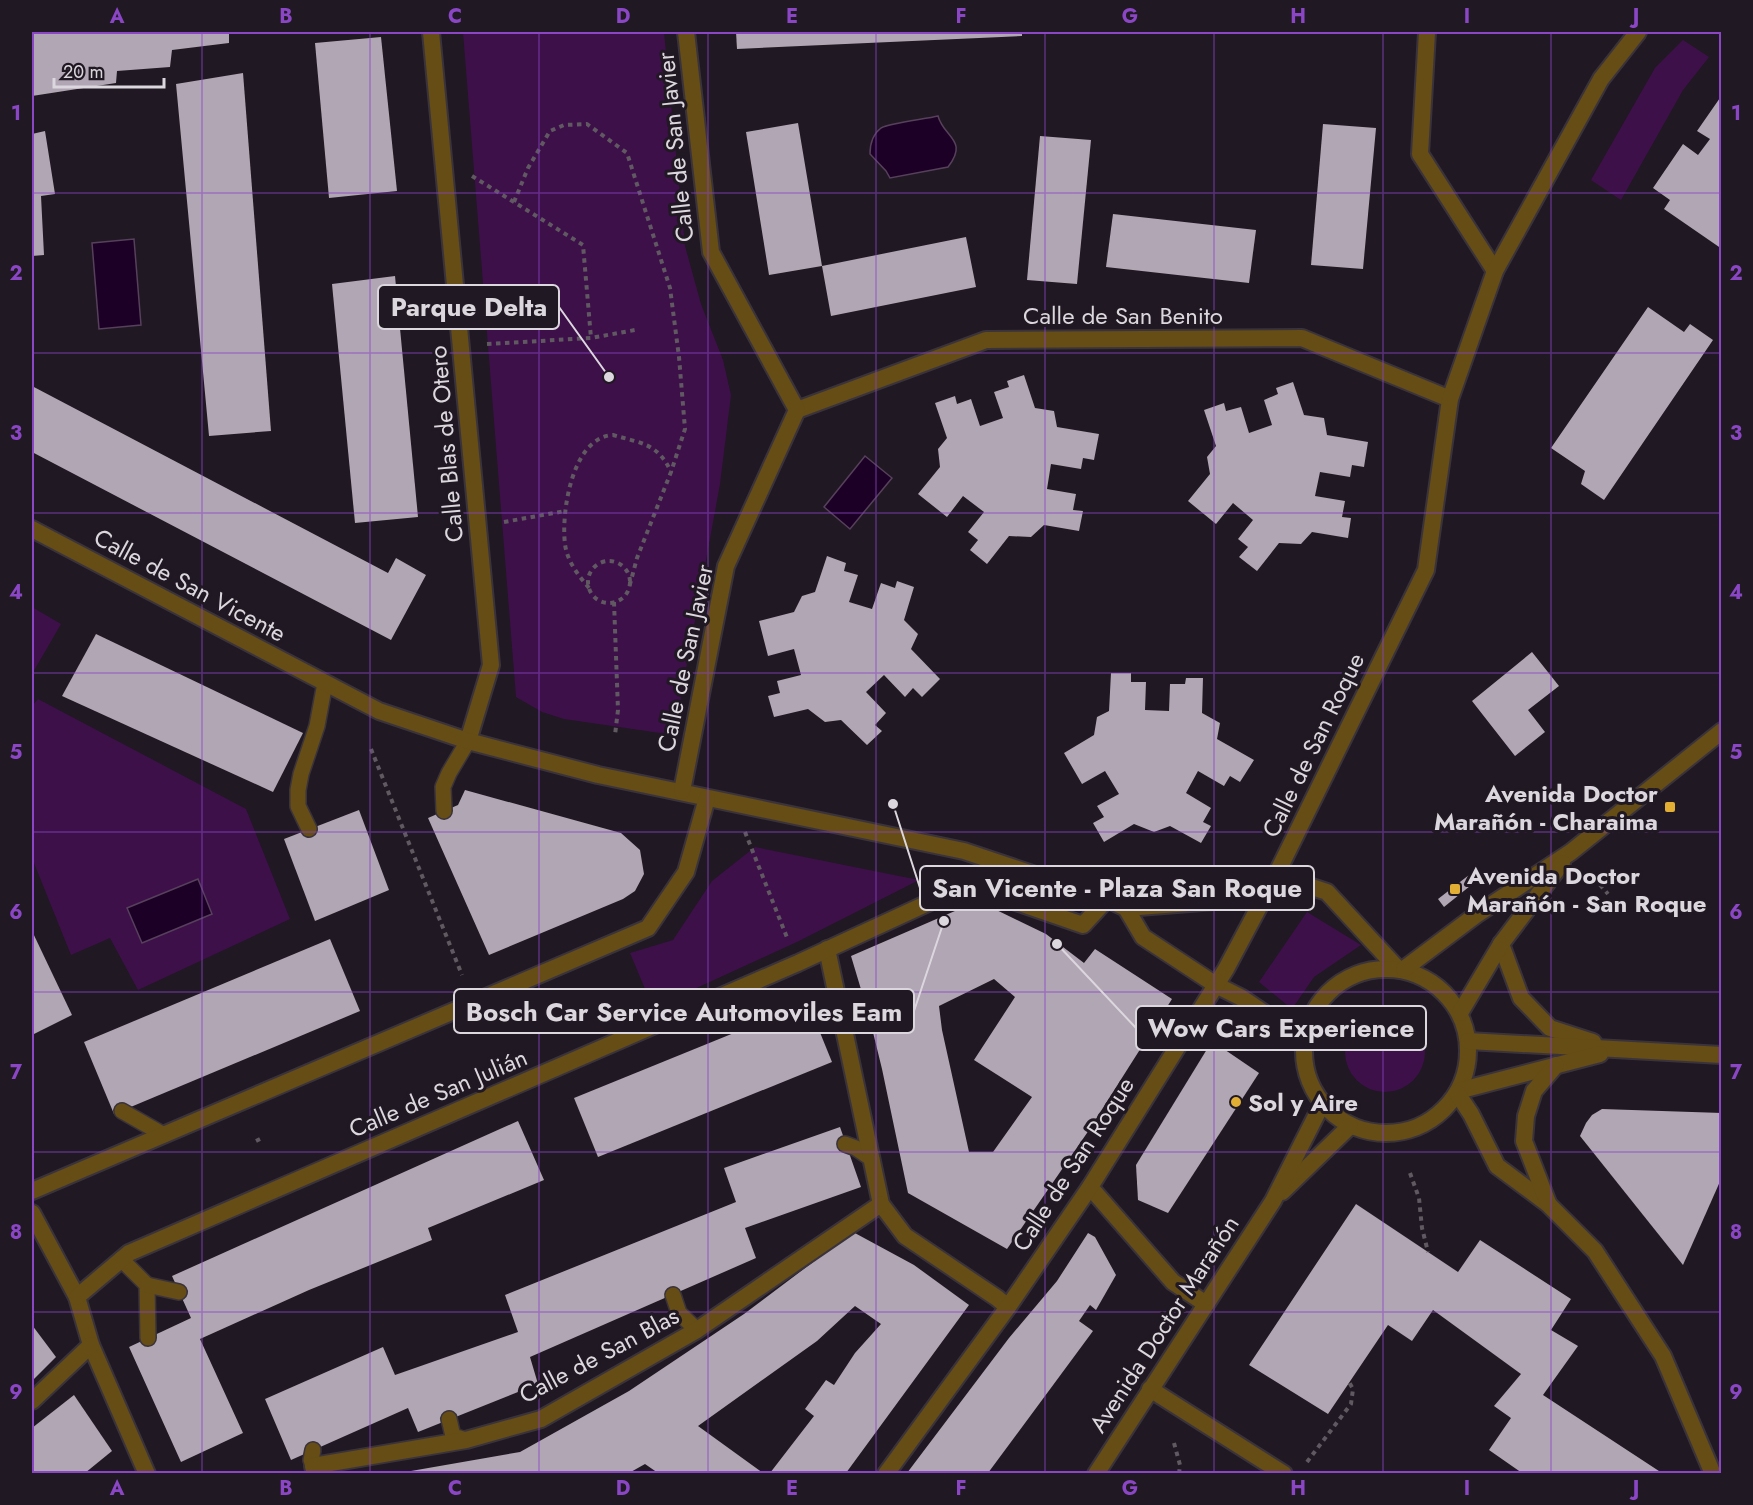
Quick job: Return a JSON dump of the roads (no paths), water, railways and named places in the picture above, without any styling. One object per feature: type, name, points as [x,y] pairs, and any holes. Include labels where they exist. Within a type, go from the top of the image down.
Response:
[{"type":"street","name":"Calle Blas de Otero","points":[[431,32],[491,665],[468,741]]},
{"type":"street","name":"Calle de San Javier","points":[[682,791],[726,566],[797,410],[711,252],[686,32]]},
{"type":"street","points":[[1426,32],[1419,154],[1495,271]]},
{"type":"street","name":"Calle de San Roque","points":[[886,1473],[1008,1307],[1090,1187],[1216,985],[1276,875],[1425,570],[1450,399],[1495,271],[1601,79],[1638,32]]},
{"type":"street","name":"Calle de San Benito","points":[[797,410],[986,340],[1302,338],[1450,399]]},
{"type":"street","name":"Calle de San Vicente","points":[[32,529],[379,711],[468,741],[598,775],[964,851],[1107,899],[1126,908],[1215,901],[1276,875]]},
{"type":"street","points":[[1401,969],[1476,915],[1571,852],[1722,731]]},
{"type":"street","points":[[32,1191],[648,928],[686,872],[707,798]]},
{"type":"street","points":[[1460,1013],[1501,944],[1571,852]]},
{"type":"street","points":[[1276,875],[1327,892],[1401,969]]},
{"type":"street","name":"Calle de San Julián","points":[[77,1297],[129,1253],[827,949],[967,885],[1083,925],[1107,899]]},
{"type":"street","points":[[1126,908],[1143,937],[1216,985],[1242,998],[1304,1040]]},
{"type":"street","points":[[1501,944],[1521,998],[1550,1029],[1617,1050]]},
{"type":"street","points":[[827,949],[881,1204],[905,1236],[1008,1307]]},
{"type":"street","points":[[1372,969],[1401,969],[1432,982],[1448,996],[1460,1013],[1468,1041],[1467,1066],[1458,1092],[1441,1112],[1421,1126],[1397,1133],[1373,1133],[1350,1126],[1322,1104],[1310,1085],[1304,1063],[1304,1040],[1311,1015],[1326,993],[1348,978],[1372,969]]},
{"type":"street","points":[[1468,1041],[1722,1055]]},
{"type":"street","points":[[1458,1092],[1617,1050]]},
{"type":"street","points":[[1548,1204],[1524,1141],[1526,1116],[1534,1091],[1556,1065]]},
{"type":"street","points":[[1458,1092],[1497,1166],[1548,1204],[1595,1251],[1664,1356],[1713,1473]]},
{"type":"street","name":"Avenida Doctor Marañón","points":[[1096,1473],[1273,1201],[1322,1104]]},
{"type":"street","name":"Avenida Doctor Marañón","points":[[1273,1201],[1350,1126]]},
{"type":"street","points":[[1090,1187],[1173,1282],[1206,1304]]},
{"type":"street","name":"Calle de San Blas","points":[[314,1463],[466,1440],[541,1419],[697,1330],[881,1204]]},
{"type":"street","points":[[32,1213],[37,1236],[77,1297],[91,1345],[147,1473]]},
{"type":"street","points":[[32,1401],[91,1345]]},
{"type":"street","points":[[1150,1389],[1284,1473]]},
{"type":"lane","points":[[309,830],[298,806],[298,790],[317,726],[326,683]]},
{"type":"lane","points":[[444,811],[443,788],[468,741]]},
{"type":"lane","points":[[122,1111],[164,1135]]},
{"type":"lane","points":[[845,1144],[872,1159]]},
{"type":"lane","points":[[121,1259],[147,1285],[179,1292]]},
{"type":"lane","points":[[147,1285],[148,1338]]},
{"type":"lane","points":[[673,1295],[679,1313],[697,1330]]},
{"type":"lane","points":[[449,1419],[453,1436],[466,1440]]},
{"type":"place","name":"Parque Delta","points":[[609,377]]},
{"type":"place","name":"San Vicente - Plaza San Roque","points":[[893,804]]},
{"type":"place","name":"Avenida Doctor Marañón - Charaima","points":[[1670,807]]},
{"type":"place","name":"Avenida Doctor Marañón - San Roque","points":[[1455,889]]},
{"type":"place","name":"Bosch Car Service Automoviles Eam","points":[[944,921]]},
{"type":"place","name":"Wow Cars Experience","points":[[1057,944]]},
{"type":"place","name":"Sol y Aire","points":[[1236,1102]]}]
